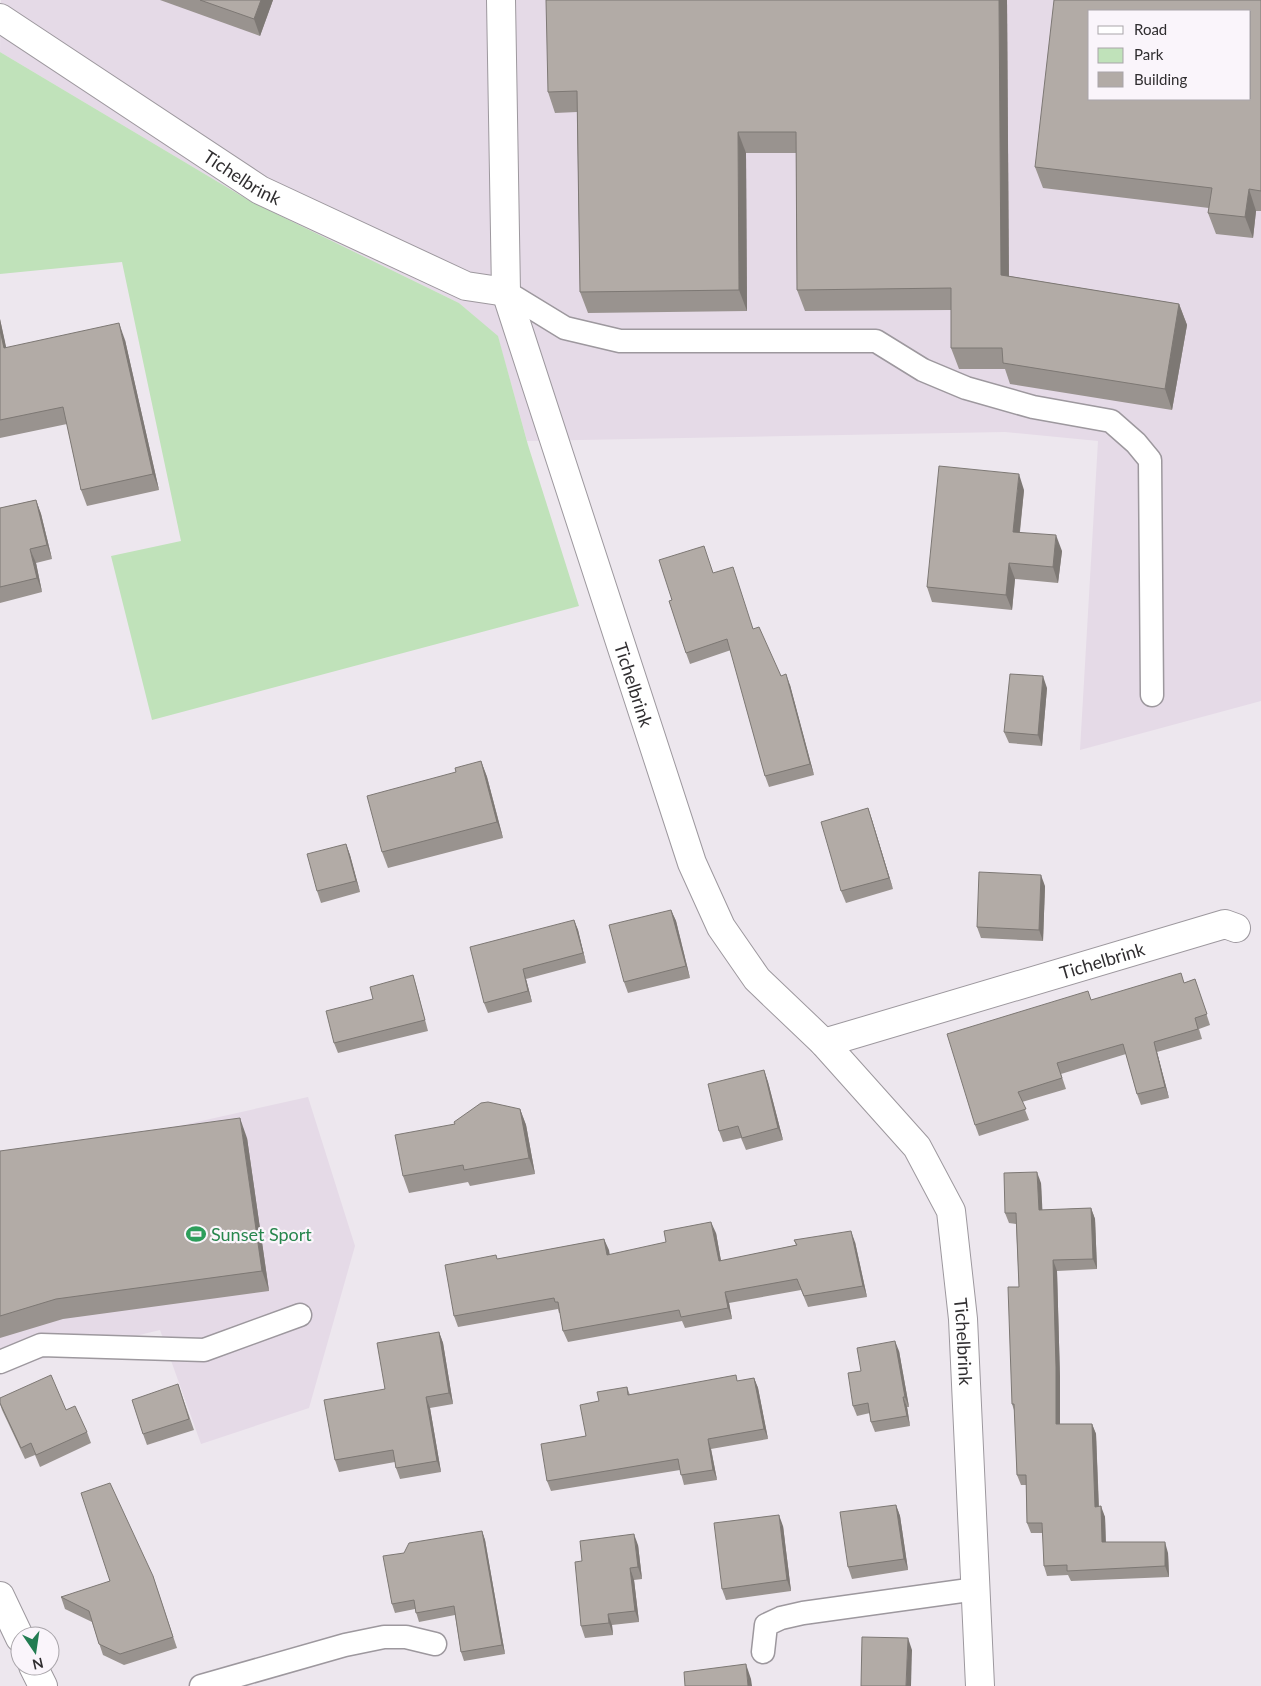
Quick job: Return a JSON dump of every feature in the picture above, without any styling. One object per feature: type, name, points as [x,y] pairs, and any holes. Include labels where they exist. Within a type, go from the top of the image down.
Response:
[{"type":"street","name":"Tichelbrink","points":[[501,0],[506,292],[692,863],[721,926],[757,979],[824,1043],[917,1147],[951,1211],[963,1319],[980,1686]]},
{"type":"street","name":"Tichelbrink","points":[[0,18],[260,190],[466,286],[506,292]]},
{"type":"street","name":"Tichelbrink","points":[[824,1043],[1225,924],[1236,928]]},
{"type":"street","points":[[0,1596],[14,1626]]},
{"type":"lane","points":[[506,292],[565,328],[620,341],[876,340],[923,370],[966,388],[1033,407],[1111,421],[1136,443],[1150,460],[1152,695]]},
{"type":"lane","points":[[0,1362],[41,1345],[204,1350],[300,1315]]},
{"type":"lane","points":[[763,1652],[766,1625],[781,1618],[803,1612],[976,1589]]},
{"type":"lane","points":[[201,1686],[345,1645],[384,1637],[406,1637],[435,1644]]},
{"type":"shaded area","points":[[1,0],[1261,0],[1261,701],[1080,750],[1098,441],[1005,432],[527,441],[498,337],[459,303],[250,201],[0,52]]},
{"type":"shaded area","points":[[308,1097],[355,1246],[309,1408],[201,1444],[160,1330],[0,1369],[0,1166]]},
{"type":"green space","points":[[0,52],[250,201],[459,303],[498,336],[528,445],[579,606],[152,720],[111,556],[181,541],[122,262],[0,274]]},
{"type":"building","points":[[200,0],[261,0],[254,19]]},
{"type":"building","points":[[546,0],[999,0],[1001,275],[1179,304],[1165,389],[1003,363],[1002,348],[951,348],[951,288],[797,290],[796,132],[738,132],[739,290],[580,292],[577,91],[548,92]]},
{"type":"building","points":[[1054,0],[1261,0],[1261,191],[1249,189],[1245,217],[1208,213],[1212,188],[1035,167]]},
{"type":"building","points":[[119,323],[153,474],[81,490],[63,407],[0,420],[0,330],[4,348]]},
{"type":"building","points":[[939,466],[1019,474],[1013,532],[1056,535],[1053,567],[1009,563],[1006,595],[927,587]]},
{"type":"building","points":[[36,500],[47,545],[30,549],[37,578],[0,587],[0,508]]},
{"type":"building","points":[[704,546],[713,573],[733,567],[753,629],[759,627],[781,676],[786,674],[810,764],[765,776],[727,639],[686,653],[669,601],[672,600],[659,560]]},
{"type":"building","points":[[1010,674],[1043,676],[1038,735],[1004,732]]},
{"type":"building","points":[[481,761],[497,822],[382,852],[367,796],[456,772],[455,768]]},
{"type":"building","points":[[868,808],[889,878],[841,891],[821,822]]},
{"type":"building","points":[[346,844],[356,881],[317,891],[307,854]]},
{"type":"building","points":[[979,872],[1041,875],[1039,930],[977,927]]},
{"type":"building","points":[[671,910],[686,966],[624,982],[609,925]]},
{"type":"building","points":[[574,920],[583,953],[523,969],[528,991],[484,1003],[470,947]]},
{"type":"building","points":[[1181,973],[1184,983],[1195,979],[1207,1014],[1195,1018],[1198,1029],[1154,1042],[1165,1087],[1137,1094],[1123,1044],[1057,1063],[1062,1078],[1018,1092],[1026,1109],[975,1125],[947,1034],[1088,991],[1091,1000]]},
{"type":"building","points":[[413,975],[425,1020],[334,1043],[326,1011],[373,999],[370,987]]},
{"type":"building","points":[[764,1070],[778,1128],[742,1138],[738,1126],[719,1131],[708,1084]]},
{"type":"building","points":[[488,1102],[520,1109],[529,1158],[464,1170],[463,1165],[403,1176],[395,1135],[455,1124],[454,1122],[481,1103]]},
{"type":"building","points":[[240,1118],[262,1271],[56,1299],[0,1316],[0,1151]]},
{"type":"building","points":[[1037,1172],[1039,1210],[1091,1208],[1093,1259],[1053,1260],[1056,1424],[1092,1424],[1095,1507],[1101,1506],[1102,1542],[1165,1542],[1165,1566],[1067,1571],[1067,1565],[1044,1566],[1042,1523],[1027,1523],[1026,1475],[1017,1475],[1014,1404],[1012,1404],[1008,1287],[1019,1287],[1016,1213],[1005,1213],[1004,1173]]},
{"type":"building","points":[[711,1222],[719,1261],[797,1245],[794,1240],[851,1231],[863,1286],[804,1296],[797,1279],[725,1292],[728,1308],[681,1317],[679,1310],[563,1331],[558,1302],[555,1302],[554,1298],[454,1316],[445,1265],[496,1255],[497,1259],[604,1239],[607,1255],[666,1242],[664,1231]]},
{"type":"building","points":[[439,1332],[449,1393],[426,1397],[437,1461],[396,1468],[393,1450],[335,1460],[324,1400],[385,1389],[377,1343]]},
{"type":"building","points":[[895,1341],[907,1416],[871,1422],[868,1403],[853,1406],[848,1373],[861,1371],[857,1348]]},
{"type":"building","points":[[51,1375],[66,1410],[75,1406],[87,1432],[36,1455],[31,1443],[21,1448],[0,1403],[0,1398]]},
{"type":"building","points":[[736,1375],[737,1381],[754,1378],[764,1429],[708,1439],[713,1470],[681,1475],[678,1459],[547,1481],[541,1444],[586,1436],[580,1405],[599,1401],[597,1392],[627,1387],[628,1395]]},
{"type":"building","points":[[178,1384],[189,1419],[143,1434],[132,1400]]},
{"type":"building","points":[[110,1483],[153,1576],[173,1637],[120,1654],[99,1644],[89,1611],[61,1597],[110,1581],[81,1493]]},
{"type":"building","points":[[896,1505],[904,1559],[848,1567],[840,1512]]},
{"type":"building","points":[[779,1515],[787,1580],[722,1589],[714,1523]]},
{"type":"building","points":[[482,1531],[502,1645],[461,1652],[454,1606],[416,1613],[414,1600],[392,1604],[383,1556],[404,1553],[409,1543]]},
{"type":"building","points":[[634,1534],[638,1567],[630,1568],[635,1611],[608,1614],[609,1623],[581,1626],[575,1562],[582,1561],[580,1541]]},
{"type":"building","points":[[862,1637],[908,1638],[906,1686],[861,1686]]},
{"type":"building","points":[[746,1664],[748,1686],[685,1686],[684,1672]]},
{"type":"place","name":"Sunset Sport","points":[[196,1234]]}]
